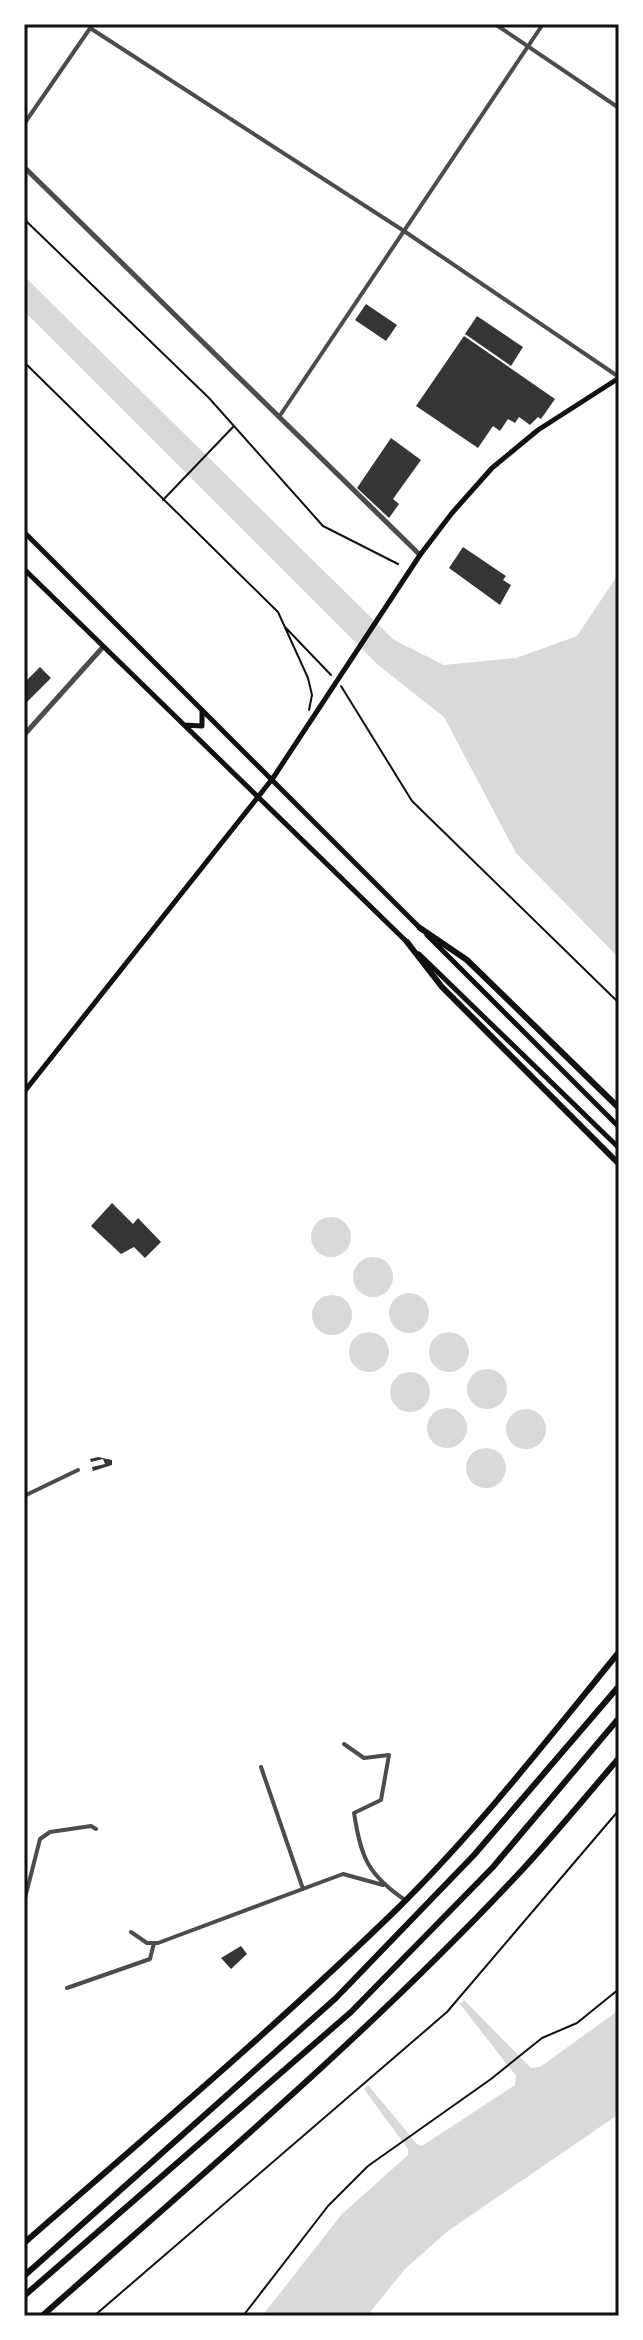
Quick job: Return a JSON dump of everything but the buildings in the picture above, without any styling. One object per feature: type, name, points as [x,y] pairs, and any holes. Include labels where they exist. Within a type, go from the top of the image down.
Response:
[{"type":"main road","points":[[24,1092],[273,778],[420,555],[492,468],[538,430],[619,378]]},
{"type":"main road","points":[[24,532],[619,1127]]},
{"type":"main road","points":[[24,569],[619,1148]]},
{"type":"main road","points":[[181,723],[191,728],[202,726],[204,719],[198,704]]},
{"type":"main road","points":[[420,928],[467,960],[619,1108]]},
{"type":"main road","points":[[407,942],[442,987],[619,1164]]},
{"type":"main road","points":[[24,2243],[220,2074],[405,1900],[504,1793],[619,1652]]},
{"type":"main road","points":[[24,2276],[336,1998],[483,1845],[619,1686]]},
{"type":"main road","points":[[24,2296],[351,2012],[502,1857],[619,1718]]},
{"type":"main road","points":[[42,2316],[254,2129],[377,2015],[524,1868],[619,1758]]},
{"type":"street","points":[[495,24],[619,108]]},
{"type":"street","points":[[279,417],[543,24]]},
{"type":"street","points":[[24,124],[91,26],[404,231],[619,378]]},
{"type":"street","points":[[24,167],[420,555]]},
{"type":"street","points":[[24,735],[103,647]]},
{"type":"street","points":[[24,1496],[78,1470]]},
{"type":"street","points":[[344,1744],[364,1758],[389,1755],[381,1800],[354,1813],[360,1853],[383,1885]]},
{"type":"street","points":[[261,1767],[303,1889]]},
{"type":"street","points":[[24,1902],[40,1839],[50,1832],[91,1826],[96,1829]]},
{"type":"street","points":[[131,1932],[147,1943],[154,1943],[343,1874],[383,1885],[405,1900]]},
{"type":"street","points":[[67,1988],[150,1959],[154,1943]]},
{"type":"path","points":[[24,219],[233,428],[323,526],[398,564]]},
{"type":"path","points":[[24,362],[161,501],[278,612],[308,678],[312,695],[307,714]]},
{"type":"path","points":[[161,501],[233,428]]},
{"type":"path","points":[[285,627],[346,692],[412,801],[619,1003]]},
{"type":"path","points":[[94,2316],[447,2012],[619,1810]]},
{"type":"path","points":[[243,2316],[328,2206],[368,2166],[491,2079],[542,2038],[577,2023],[619,1989]]},
{"type":"shaded area","points":[[24,276],[394,640],[444,665],[516,658],[577,636],[619,573],[619,958],[516,853],[444,717],[378,665],[24,311]]},
{"type":"shaded area","points":[[331,1217],[345,1223],[351,1237],[345,1251],[331,1257],[317,1251],[311,1237],[317,1223]]},
{"type":"shaded area","points":[[373,1257],[387,1263],[393,1277],[387,1291],[373,1297],[359,1291],[353,1277],[359,1263]]},
{"type":"shaded area","points":[[409,1293],[423,1299],[429,1313],[423,1327],[409,1333],[395,1327],[389,1313],[395,1299]]},
{"type":"shaded area","points":[[332,1295],[346,1301],[352,1315],[346,1329],[332,1335],[318,1329],[312,1315],[318,1301]]},
{"type":"shaded area","points":[[369,1332],[383,1338],[389,1352],[383,1366],[369,1372],[355,1366],[349,1352],[355,1338]]},
{"type":"shaded area","points":[[449,1332],[463,1338],[469,1352],[463,1366],[449,1372],[435,1366],[429,1352],[435,1338]]},
{"type":"shaded area","points":[[487,1369],[501,1375],[507,1389],[501,1403],[487,1409],[473,1403],[467,1389],[473,1375]]},
{"type":"shaded area","points":[[410,1372],[424,1378],[430,1392],[424,1406],[410,1412],[396,1406],[390,1392],[396,1378]]},
{"type":"shaded area","points":[[447,1408],[461,1414],[467,1428],[461,1442],[447,1448],[433,1442],[427,1428],[433,1414]]},
{"type":"shaded area","points":[[526,1409],[540,1415],[546,1429],[540,1443],[526,1449],[512,1443],[506,1429],[512,1415]]},
{"type":"shaded area","points":[[486,1448],[500,1454],[506,1468],[500,1482],[486,1488],[472,1482],[466,1468],[472,1454]]},
{"type":"shaded area","points":[[464,2000],[531,2068],[540,2067],[619,2010],[619,2114],[448,2231],[405,2269],[367,2316],[262,2316],[342,2214],[408,2155],[408,2149],[364,2089],[368,2085],[417,2144],[422,2146],[515,2085],[516,2076],[460,2004]]}]
